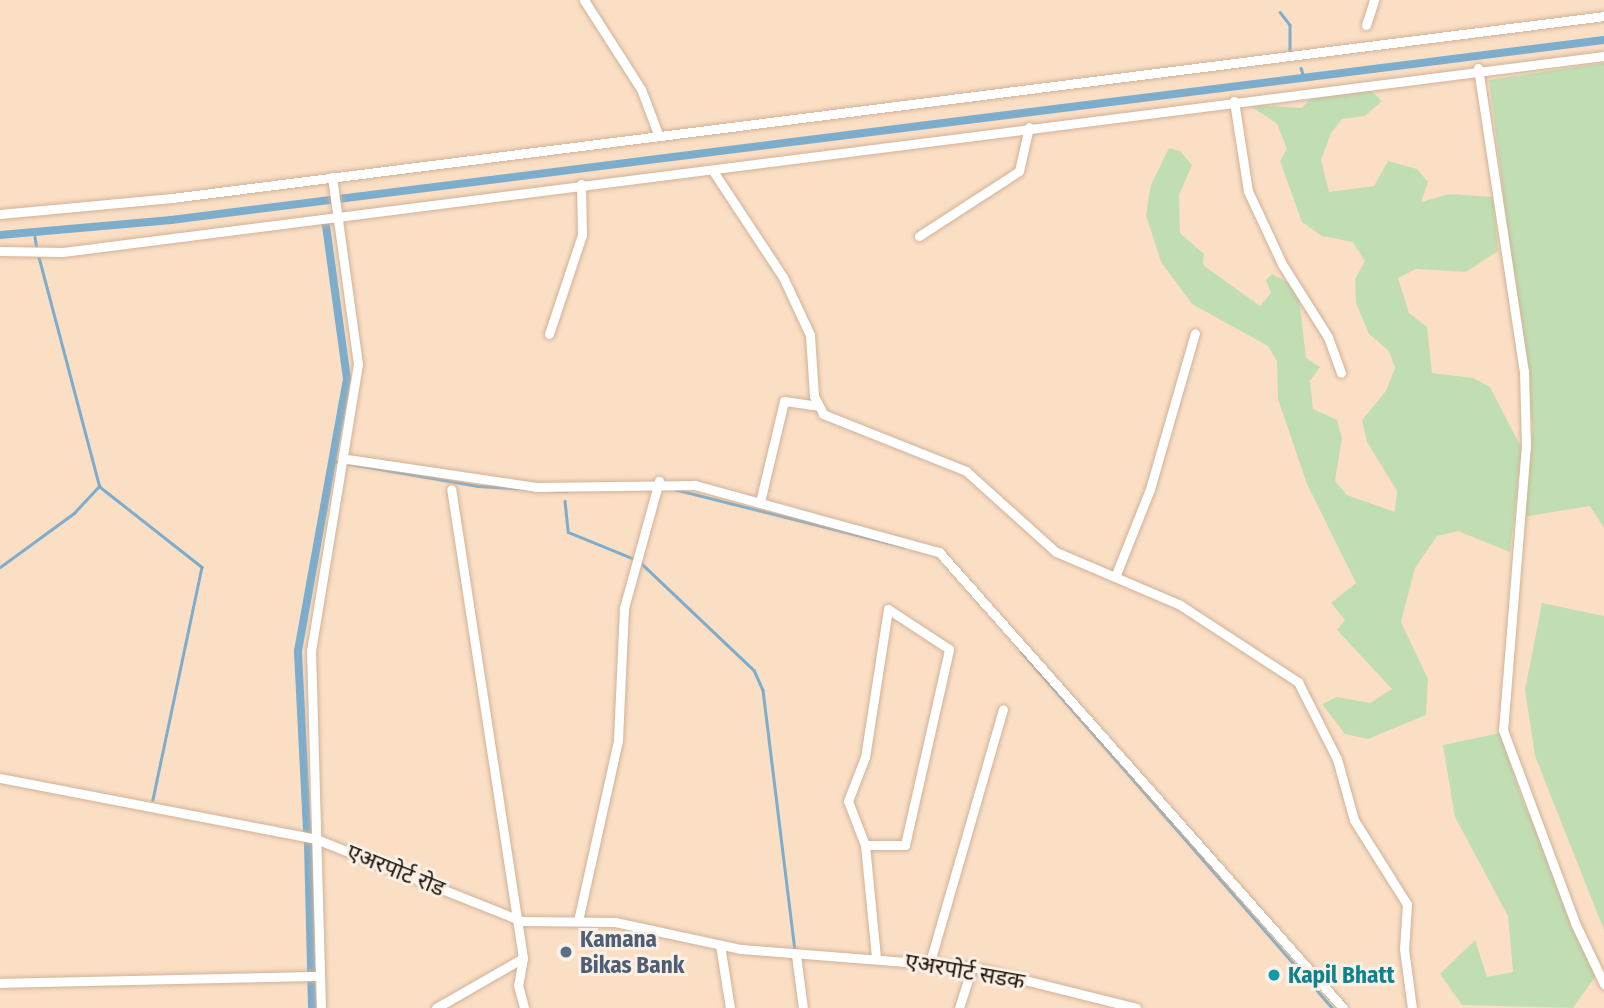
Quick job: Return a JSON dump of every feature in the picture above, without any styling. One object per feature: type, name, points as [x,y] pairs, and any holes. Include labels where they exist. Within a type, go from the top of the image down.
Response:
[{"type":"street","points":[[584,0],[641,89],[658,134]]},
{"type":"street","points":[[1366,25],[1374,0]]},
{"type":"street","points":[[0,214],[332,181],[658,134],[1604,16]]},
{"type":"street","points":[[0,251],[63,252],[336,214],[713,171],[1478,68],[1604,56]]},
{"type":"street","points":[[1478,68],[1524,371],[1526,445],[1503,730],[1575,923],[1604,984]]},
{"type":"street","points":[[1234,101],[1248,191],[1282,264],[1328,337],[1340,373]]},
{"type":"street","points":[[919,236],[1020,171],[1029,127]]},
{"type":"street","points":[[713,171],[783,277],[804,324],[819,406],[823,414],[881,441],[966,471],[1056,552],[1181,605],[1298,682],[1337,759],[1354,820],[1407,904],[1404,950],[1412,1008]]},
{"type":"street","points":[[321,1008],[315,976],[316,839],[311,651],[346,465],[358,364],[332,181]]},
{"type":"street","points":[[549,334],[582,234],[581,184]]},
{"type":"street","points":[[1115,577],[1150,489],[1195,333]]},
{"type":"street","points":[[760,502],[785,401],[819,406]]},
{"type":"street","points":[[346,465],[536,487],[659,481],[760,502],[926,546],[954,563],[1112,754],[1343,1008]]},
{"type":"street","points":[[578,921],[618,740],[624,608],[659,481]]},
{"type":"street","points":[[451,490],[522,921],[523,958],[518,985],[524,1008]]},
{"type":"street","points":[[865,845],[905,845],[949,649],[888,609],[865,757],[848,801],[865,845],[876,958]]},
{"type":"street","points":[[930,962],[1003,709]]},
{"type":"street","name":"एअरपोर्ट रोड","points":[[0,778],[316,839],[522,921],[578,921],[794,955]]},
{"type":"street","points":[[720,945],[730,1008]]},
{"type":"street","points":[[794,955],[803,1008]]},
{"type":"street","name":"एअरपोर्ट सडक","points":[[794,955],[876,958],[972,967],[1136,1008]]},
{"type":"street","points":[[436,1008],[523,958]]},
{"type":"street","points":[[958,1008],[972,967]]},
{"type":"street","points":[[0,983],[315,976]]},
{"type":"green space","points":[[1604,63],[1604,528],[1590,506],[1523,517],[1533,429],[1489,80]]},
{"type":"green space","points":[[1370,90],[1382,101],[1365,116],[1342,119],[1331,133],[1321,160],[1329,192],[1374,186],[1388,161],[1417,169],[1428,182],[1421,202],[1450,194],[1493,197],[1498,251],[1466,272],[1416,269],[1398,278],[1409,313],[1427,327],[1432,373],[1473,378],[1490,387],[1522,449],[1510,552],[1458,531],[1437,536],[1415,568],[1401,622],[1428,679],[1426,715],[1368,739],[1345,734],[1322,704],[1337,697],[1370,703],[1392,689],[1337,630],[1345,620],[1331,603],[1356,583],[1307,484],[1278,399],[1277,361],[1268,346],[1192,304],[1161,262],[1146,215],[1151,185],[1169,148],[1180,151],[1192,165],[1179,195],[1180,233],[1204,254],[1203,265],[1260,306],[1271,293],[1266,280],[1272,274],[1298,288],[1306,358],[1320,367],[1310,381],[1313,409],[1337,420],[1342,438],[1335,481],[1347,495],[1395,512],[1397,491],[1367,442],[1362,420],[1386,391],[1395,368],[1389,351],[1369,334],[1356,303],[1355,279],[1365,261],[1353,242],[1322,236],[1302,222],[1280,161],[1287,149],[1277,124],[1249,105],[1302,108],[1310,99]]},
{"type":"green space","points":[[1542,603],[1604,616],[1604,930],[1535,756],[1525,690]]},
{"type":"green space","points":[[1500,733],[1522,799],[1598,973],[1573,1008],[1462,1005],[1440,974],[1475,940],[1487,977],[1513,972],[1508,916],[1455,817],[1443,745]]},
{"type":"waterway","points":[[1280,12],[1290,25],[1290,54]]},
{"type":"waterway","points":[[0,235],[171,220],[1604,40]]},
{"type":"waterway","points":[[1301,68],[1304,77]]},
{"type":"waterway","points":[[307,830],[298,651],[347,379],[325,219]]},
{"type":"waterway","points":[[35,237],[37,249]]},
{"type":"waterway","points":[[0,567],[74,513],[99,486],[39,259]]},
{"type":"waterway","points":[[334,461],[478,486],[566,491]]},
{"type":"waterway","points":[[99,486],[202,567],[153,800]]},
{"type":"waterway","points":[[674,489],[905,547]]},
{"type":"waterway","points":[[565,501],[568,532],[632,558]]},
{"type":"waterway","points":[[640,562],[754,670],[763,690],[795,950]]},
{"type":"waterway","points":[[1021,651],[1332,1008]]},
{"type":"waterway","points":[[308,844],[312,1008]]},
{"type":"place","name":"Kamana Bikas Bank","points":[[566,952]]},
{"type":"place","name":"Kapil Bhatt","points":[[1274,975]]}]
